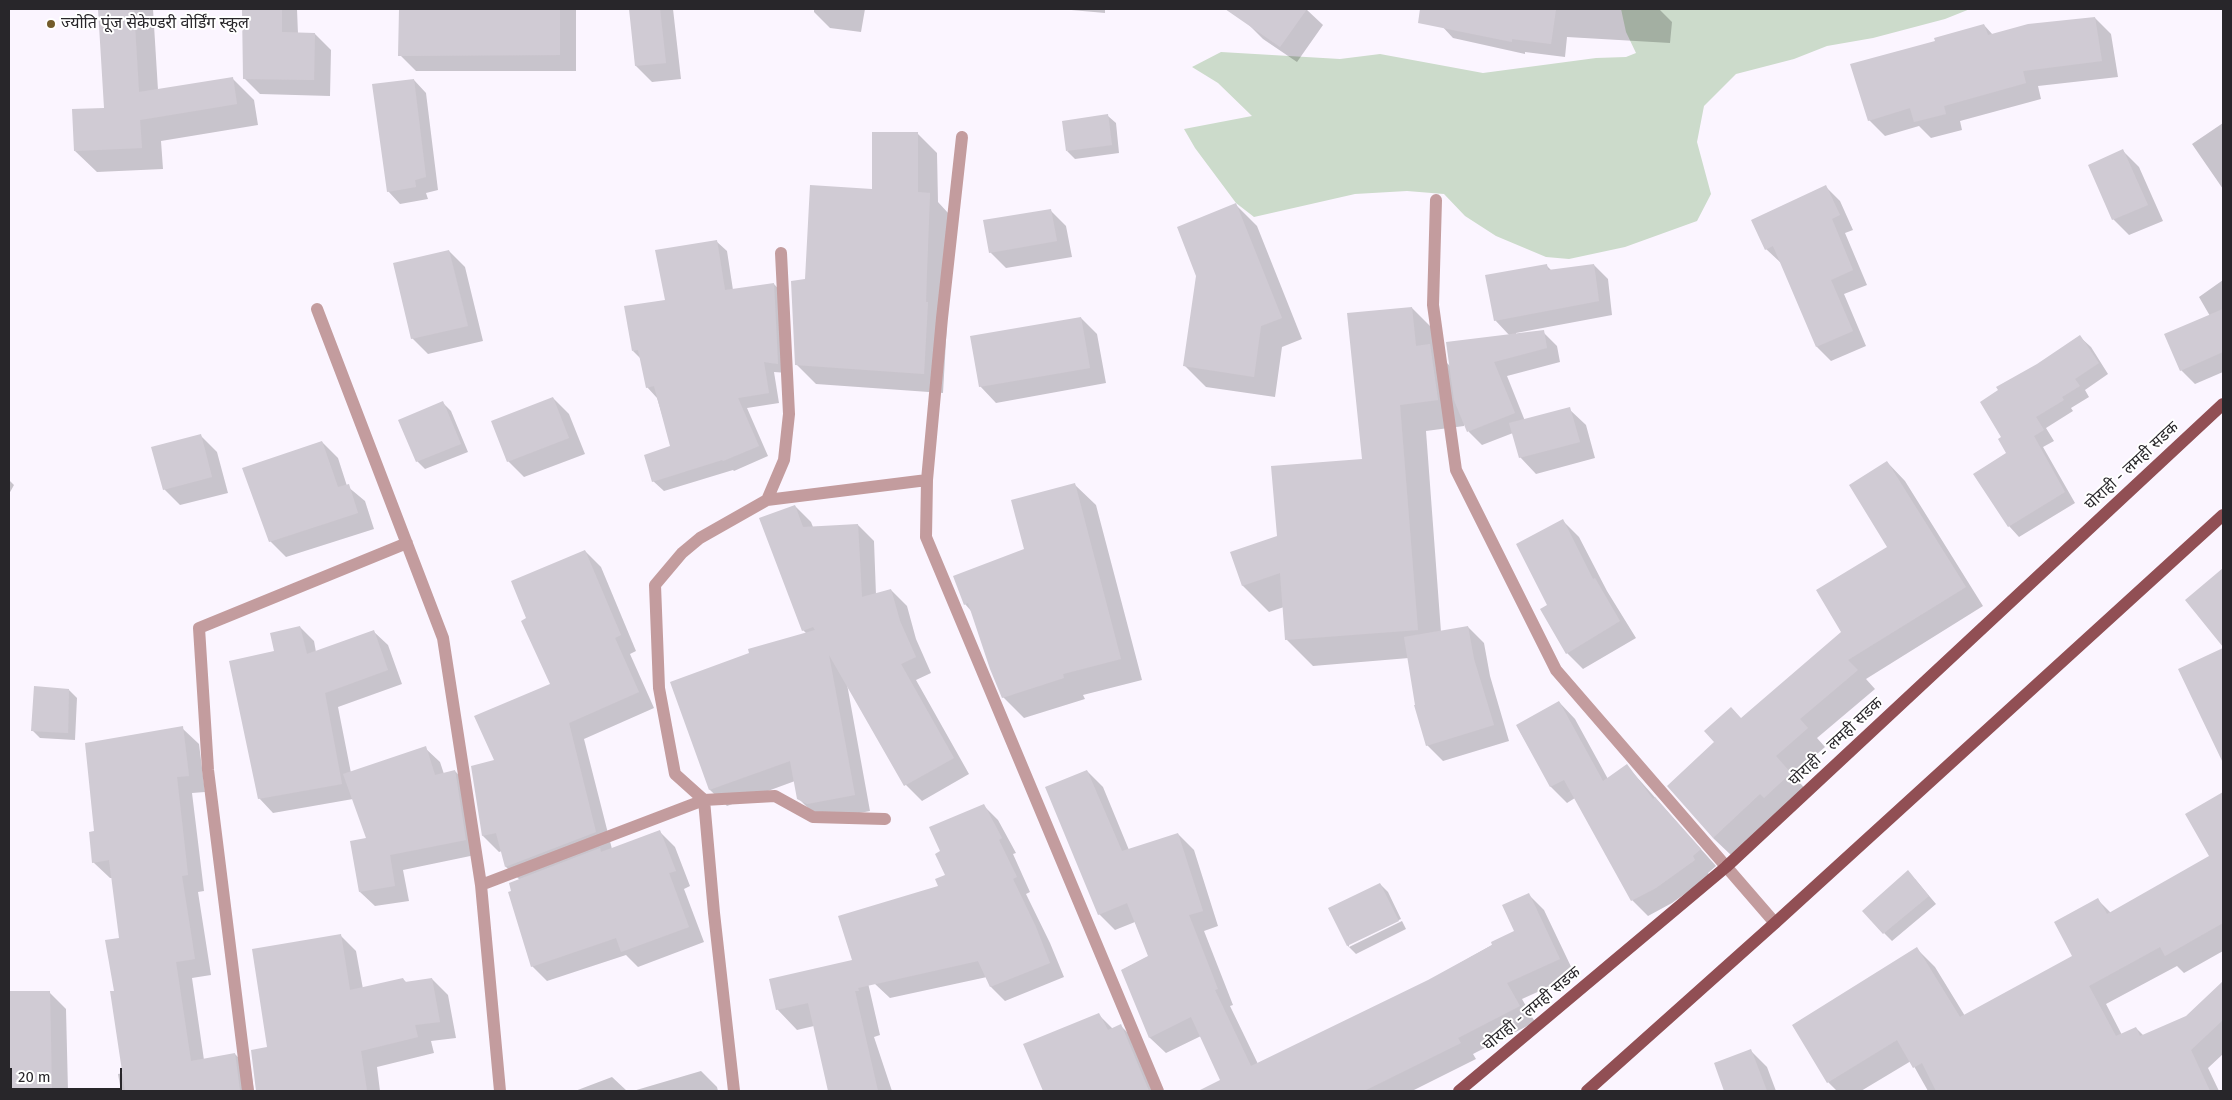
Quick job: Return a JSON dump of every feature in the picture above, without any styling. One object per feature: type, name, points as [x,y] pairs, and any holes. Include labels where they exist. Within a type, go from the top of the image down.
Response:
[{"type":"main road","name":"घोराही - लमही सडक","points":[[1459,1091],[1726,867],[2223,404]]},
{"type":"main road","points":[[1587,1091],[1775,923],[2223,515]]},
{"type":"street","points":[[962,137],[942,318],[927,480],[926,537],[1158,1091]]},
{"type":"street","points":[[1436,200],[1433,305],[1456,470],[1556,670],[1775,923]]},
{"type":"street","points":[[767,500],[784,460],[789,414],[781,253]]},
{"type":"street","points":[[317,309],[443,638],[481,885],[500,1091]]},
{"type":"street","points":[[734,1091],[714,914],[704,800],[675,774],[659,688],[654,584],[682,553],[700,538],[767,500],[927,480]]},
{"type":"street","points":[[248,1091],[208,770],[199,628],[407,543]]},
{"type":"street","points":[[481,885],[704,800],[775,796],[813,817],[885,819]]},
{"type":"green space","points":[[1621,9],[1970,9],[1945,19],[1873,38],[1827,46],[1794,59],[1736,74],[1704,106],[1697,142],[1711,194],[1697,221],[1625,247],[1569,259],[1546,257],[1496,236],[1465,216],[1444,194],[1407,191],[1355,194],[1254,217],[1236,203],[1195,148],[1184,129],[1252,116],[1218,83],[1192,67],[1221,52],[1340,59],[1380,54],[1483,73],[1596,58],[1626,57],[1636,53],[1626,32]]},
{"type":"building","points":[[98,9],[134,9],[139,92],[233,77],[237,104],[140,120],[142,148],[74,151],[72,109],[104,108]]},
{"type":"building","points":[[242,9],[282,9],[282,32],[315,33],[314,80],[243,79]]},
{"type":"building","points":[[399,9],[560,9],[560,55],[398,56]]},
{"type":"building","points":[[629,9],[660,9],[666,63],[635,66]]},
{"type":"building","points":[[1225,9],[1307,9],[1280,47]]},
{"type":"building","points":[[1420,9],[1556,9],[1551,44],[1512,39],[1512,42],[1418,23]]},
{"type":"building","points":[[2095,17],[2102,61],[2023,71],[2026,83],[1944,106],[1946,114],[1914,122],[1910,108],[1868,121],[1850,64],[1935,41],[1934,38],[1984,24],[1988,35],[2028,24]]},
{"type":"building","points":[[414,79],[426,177],[415,180],[416,187],[387,192],[372,84]]},
{"type":"building","points":[[1108,114],[1112,145],[1066,151],[1062,121]]},
{"type":"building","points":[[872,132],[918,132],[918,192],[930,193],[926,302],[928,302],[924,374],[795,365],[791,281],[805,279],[810,185],[872,189]]},
{"type":"building","points":[[2123,149],[2148,205],[2112,220],[2088,165]]},
{"type":"building","points":[[1826,185],[1840,215],[1832,219],[1853,270],[1831,280],[1853,331],[1816,347],[1773,246],[1765,250],[1751,220]]},
{"type":"building","points":[[1236,203],[1282,318],[1261,326],[1254,377],[1183,366],[1196,276],[1177,227]]},
{"type":"building","points":[[1051,209],[1057,241],[989,253],[983,220]]},
{"type":"building","points":[[717,240],[725,290],[774,283],[778,364],[764,362],[769,393],[738,398],[759,446],[723,461],[652,482],[644,455],[670,446],[654,386],[646,388],[638,350],[632,351],[624,306],[665,300],[655,250]]},
{"type":"building","points":[[449,250],[468,326],[411,339],[393,263]]},
{"type":"building","points":[[1547,264],[1548,270],[1594,264],[1599,301],[1494,321],[1485,275]]},
{"type":"building","points":[[1412,307],[1416,346],[1430,344],[1438,400],[1400,405],[1418,630],[1285,640],[1280,573],[1242,586],[1230,552],[1277,536],[1271,466],[1362,459],[1347,313]]},
{"type":"building","points":[[2223,309],[2223,352],[2180,371],[2164,334]]},
{"type":"building","points":[[1081,317],[1090,368],[979,387],[970,336]]},
{"type":"building","points":[[1544,330],[1547,348],[1494,362],[1515,413],[1467,432],[1454,400],[1446,342]]},
{"type":"building","points":[[2080,335],[2099,363],[2075,379],[2080,386],[2062,397],[2064,400],[2036,417],[2044,430],[2034,436],[2065,492],[2008,527],[1973,474],[2006,453],[1998,439],[2001,437],[1980,402],[1998,390],[1996,387],[2037,364]]},
{"type":"building","points":[[553,397],[569,438],[507,462],[491,421]]},
{"type":"building","points":[[443,401],[461,444],[416,462],[398,420]]},
{"type":"building","points":[[1570,407],[1580,442],[1519,458],[1509,423]]},
{"type":"building","points":[[201,434],[212,477],[163,490],[151,447]]},
{"type":"building","points":[[322,441],[338,487],[349,484],[358,513],[269,542],[242,468]]},
{"type":"building","points":[[1887,461],[1966,587],[1848,660],[1858,670],[1800,719],[1808,728],[1776,756],[1791,773],[1764,798],[1760,794],[1713,838],[1667,786],[1714,742],[1704,731],[1731,707],[1741,718],[1841,632],[1816,590],[1887,547],[1849,485]]},
{"type":"building","points":[[1075,483],[1121,659],[1063,674],[1064,678],[1002,698],[990,669],[968,603],[964,605],[953,576],[1024,549],[1011,500]]},
{"type":"building","points":[[795,505],[803,527],[858,524],[862,597],[891,589],[900,621],[916,657],[901,664],[954,758],[904,786],[829,655],[855,795],[807,804],[797,799],[790,761],[709,790],[670,682],[749,653],[748,649],[815,630],[813,627],[802,631],[759,518]]},
{"type":"building","points":[[1563,519],[1593,579],[1595,578],[1620,621],[1566,654],[1540,609],[1547,605],[1516,544]]},
{"type":"building","points":[[585,550],[621,635],[615,638],[639,692],[569,723],[596,832],[505,867],[496,833],[482,836],[471,766],[494,760],[474,716],[550,684],[521,621],[526,618],[511,581]]},
{"type":"building","points":[[2223,568],[2223,647],[2185,600]]},
{"type":"building","points":[[300,626],[307,654],[374,630],[388,670],[325,693],[342,784],[258,799],[229,661],[274,651],[270,633]]},
{"type":"building","points":[[1468,626],[1474,659],[1494,725],[1426,746],[1414,705],[1404,637]]},
{"type":"building","points":[[2223,648],[2223,763],[2178,669]]},
{"type":"building","points":[[34,686],[69,689],[68,733],[31,731]]},
{"type":"building","points":[[1559,701],[1603,781],[1627,764],[1653,799],[1655,797],[1701,849],[1693,856],[1695,860],[1656,888],[1631,901],[1564,780],[1550,787],[1516,725]]},
{"type":"building","points":[[183,726],[189,776],[177,777],[188,875],[182,876],[195,959],[176,962],[191,1061],[235,1053],[240,1091],[125,1091],[110,991],[114,991],[105,940],[119,938],[109,860],[92,863],[89,832],[94,831],[85,743]]},
{"type":"building","points":[[426,746],[435,775],[455,770],[466,840],[390,855],[395,886],[359,892],[350,841],[366,838],[343,774]]},
{"type":"building","points":[[1087,770],[1122,851],[1178,833],[1203,911],[1189,915],[1218,989],[1215,990],[1251,1066],[1428,980],[1492,945],[1491,942],[1514,931],[1502,905],[1529,893],[1560,959],[1507,983],[1520,1006],[1458,1038],[1461,1043],[1364,1091],[1198,1091],[1220,1080],[1191,1017],[1149,1038],[1121,970],[1148,956],[1127,903],[1098,915],[1045,787]]},
{"type":"building","points":[[2223,792],[2223,923],[2165,956],[2160,947],[2089,986],[2116,1036],[2136,1027],[2140,1036],[2186,1016],[2223,981],[2223,1020],[2191,1050],[2210,1091],[1936,1091],[1922,1063],[1913,1068],[1897,1040],[1827,1083],[1792,1025],[1917,947],[1960,1017],[2072,956],[2054,922],[2098,898],[2107,914],[2209,856],[2185,814]]},
{"type":"building","points":[[984,804],[1002,838],[999,840],[1017,877],[1013,879],[1036,927],[1050,963],[990,987],[978,961],[858,988],[859,991],[855,991],[878,1091],[828,1091],[808,1003],[776,1010],[769,979],[852,960],[838,916],[938,886],[935,879],[945,875],[935,854],[940,851],[929,827]]},
{"type":"building","points":[[660,830],[676,871],[669,873],[689,927],[621,952],[616,938],[531,967],[508,892],[511,891],[509,883],[600,848],[601,852]]},
{"type":"building","points":[[1908,870],[1929,896],[1883,934],[1862,911]]},
{"type":"building","points":[[1380,883],[1399,921],[1347,946],[1328,908]]},
{"type":"building","points":[[341,934],[350,990],[403,978],[405,982],[432,978],[440,1022],[415,1025],[418,1037],[361,1051],[367,1091],[256,1091],[251,1050],[267,1047],[252,949]]},
{"type":"building","points":[[9,991],[50,991],[52,1091],[9,1091]]},
{"type":"building","points":[[1099,1013],[1108,1030],[1121,1024],[1149,1091],[1043,1091],[1023,1044]]},
{"type":"building","points":[[1751,1049],[1767,1091],[1724,1091],[1714,1063]]},
{"type":"place","name":"ज्योति पूंज सेकेण्डरी वोर्डिंग स्कूल","points":[[51,24]]}]
